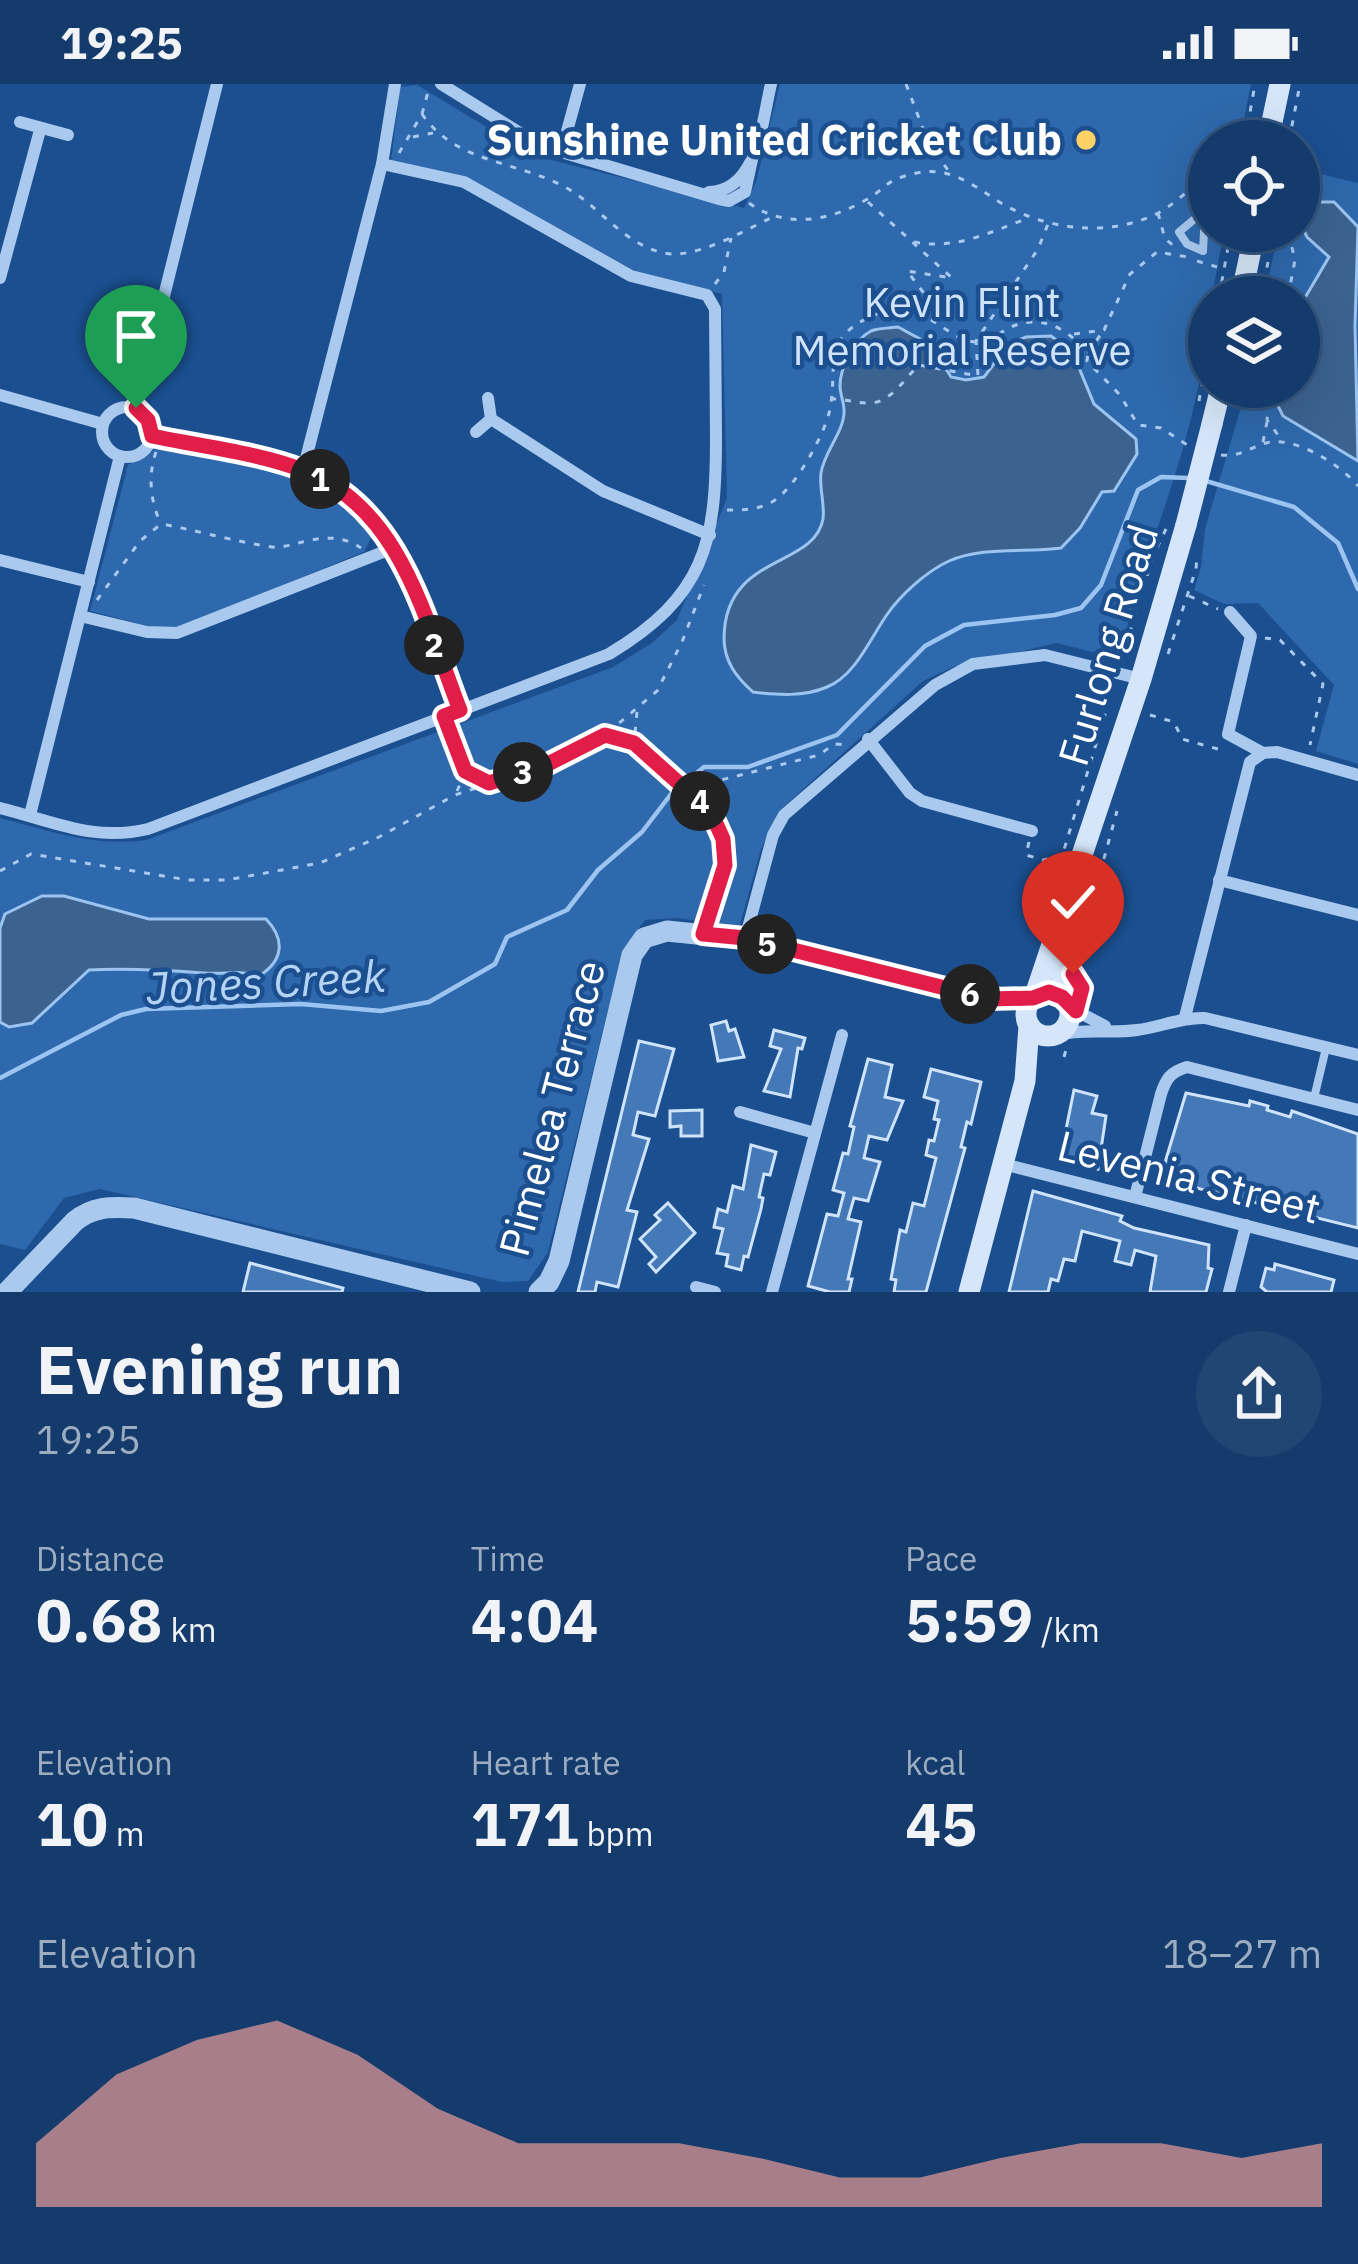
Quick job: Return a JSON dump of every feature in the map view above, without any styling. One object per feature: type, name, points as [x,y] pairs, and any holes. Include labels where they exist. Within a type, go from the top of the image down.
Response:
[{"type":"main road","points":[[1272,120],[1280,84]]},
{"type":"main road","name":"Furlong Road","points":[[1034,997],[1141,679],[1210,408]]},
{"type":"main road","name":"Furlong Road","points":[[1062,924],[1066,1002]]},
{"type":"main road","points":[[969,1292],[1024,1081],[1026,1010],[1034,997],[1049,992],[1066,1002],[1067,1026],[1024,1081]]},
{"type":"main road","points":[[1028,1024],[1042,1036],[1060,1034]]},
{"type":"street","points":[[136,408],[217,84]]},
{"type":"street","points":[[303,470],[382,164],[395,84]]},
{"type":"street","points":[[441,84],[542,146],[729,201],[749,184],[771,84]]},
{"type":"street","points":[[561,153],[580,84]]},
{"type":"street","points":[[20,122],[68,135]]},
{"type":"street","points":[[0,278],[40,130]]},
{"type":"street","points":[[702,192],[738,182],[753,155]]},
{"type":"street","points":[[0,808],[117,836],[148,830],[609,654],[646,631],[675,602],[710,535],[716,507],[715,308],[707,295],[632,276],[464,182],[382,164]]},
{"type":"street","points":[[0,394],[104,424]]},
{"type":"street","points":[[488,398],[491,418],[603,491],[710,535]]},
{"type":"street","points":[[120,459],[107,446],[104,424],[114,411],[136,408]]},
{"type":"street","points":[[136,408],[155,437]]},
{"type":"street","points":[[476,432],[491,418]]},
{"type":"street","points":[[155,437],[303,470],[338,487],[368,510],[396,547],[460,710]]},
{"type":"street","points":[[120,459],[143,451],[155,437]]},
{"type":"street","points":[[30,815],[120,459]]},
{"type":"street","points":[[80,616],[147,632],[177,633],[396,547]]},
{"type":"street","points":[[0,560],[88,582]]},
{"type":"street","points":[[1230,612],[1251,636],[1228,734],[1264,753]]},
{"type":"street","points":[[745,938],[773,835],[784,815],[935,686],[974,664],[1027,654],[1141,679]]},
{"type":"street","points":[[868,740],[910,793],[922,801],[1032,831]]},
{"type":"street","points":[[1185,1017],[1250,762],[1276,752],[1358,775]]},
{"type":"street","points":[[1219,880],[1358,915]]},
{"type":"street","name":"Pimelea Terrace","points":[[538,1292],[559,1261],[632,955],[644,938],[667,931],[745,938],[989,999],[1034,997]]},
{"type":"street","name":"Pimelea Terrace","points":[[989,999],[1028,1024]]},
{"type":"street","points":[[1066,1002],[1097,1024],[1122,1032]]},
{"type":"street","points":[[1060,1034],[1122,1032],[1185,1017],[1205,1018],[1358,1055]]},
{"type":"street","points":[[772,1292],[842,1035]]},
{"type":"street","points":[[1135,1197],[1166,1078],[1176,1070],[1187,1067],[1358,1110]]},
{"type":"street","points":[[740,1112],[815,1133]]},
{"type":"street","name":"Levenia Street","points":[[1004,1164],[1358,1255]]},
{"type":"street","name":"Pimelea Terrace","points":[[14,1283],[67,1208],[84,1205],[96,1196],[470,1292]]},
{"type":"street","points":[[1229,1292],[1246,1226]]},
{"type":"street","points":[[697,1287],[715,1292]]},
{"type":"lane","points":[[1207,209],[1204,231],[1203,251],[1187,244],[1179,232],[1207,209]]},
{"type":"lane","points":[[1314,1100],[1327,1047]]},
{"type":"path","points":[[382,164],[404,150],[430,84]]},
{"type":"path","points":[[906,84],[928,142],[951,174]]},
{"type":"path","points":[[1248,120],[1256,84]]},
{"type":"path","points":[[1293,120],[1300,84]]},
{"type":"path","points":[[422,114],[434,132],[474,157],[541,173],[579,195],[632,240],[676,254],[774,216]]},
{"type":"path","points":[[410,137],[434,132]]},
{"type":"path","points":[[740,196],[786,220],[832,216],[866,201],[891,178],[926,171],[951,174],[1027,218],[1071,227],[1120,226],[1155,215],[1188,188]]},
{"type":"path","points":[[866,201],[952,278],[907,271],[940,314],[942,325]]},
{"type":"path","points":[[908,241],[934,246],[962,243],[1027,218]]},
{"type":"path","points":[[830,399],[875,404],[890,396],[919,365],[978,376],[976,341],[1038,249],[1049,223]]},
{"type":"path","points":[[707,295],[724,272],[732,236]]},
{"type":"path","points":[[1195,448],[1179,443],[1161,428],[1138,425],[1120,395],[1087,361],[1088,353],[1130,274],[1157,252],[1224,269]]},
{"type":"path","points":[[1223,276],[1227,252]]},
{"type":"path","points":[[1265,276],[1269,253]]},
{"type":"path","points":[[723,510],[753,510],[774,502],[789,487],[830,409],[833,352],[849,330],[873,315],[899,309],[923,314],[962,340],[976,341],[1036,321],[1072,334],[1104,330]]},
{"type":"path","points":[[1072,334],[1088,353]]},
{"type":"path","points":[[1204,408],[1205,418]]},
{"type":"path","points":[[1263,443],[1268,408]]},
{"type":"path","points":[[1267,420],[1282,440],[1349,475],[1358,486]]},
{"type":"path","points":[[155,437],[152,502],[161,524]]},
{"type":"path","points":[[1211,452],[1227,457],[1245,454],[1263,443],[1282,440]]},
{"type":"path","points":[[120,459],[150,468]]},
{"type":"path","points":[[161,524],[277,549],[305,538],[346,538],[373,556]]},
{"type":"path","points":[[80,616],[103,594],[140,541],[161,524]]},
{"type":"path","points":[[1055,879],[1153,556],[1177,524]]},
{"type":"path","points":[[0,871],[31,854],[188,880],[263,875],[320,863],[455,795],[544,766],[605,735],[638,710],[657,691],[682,642],[708,568]]},
{"type":"path","points":[[1168,655],[1187,595],[1230,612]]},
{"type":"path","points":[[1251,636],[1280,640],[1323,684],[1306,760]]},
{"type":"path","points":[[1132,709],[1174,722],[1183,739],[1218,749],[1228,734]]},
{"type":"path","points":[[634,743],[638,710]]},
{"type":"path","points":[[444,716],[465,771],[489,783]]},
{"type":"path","points":[[605,735],[634,743],[711,812],[723,839],[725,865],[703,934]]},
{"type":"path","points":[[697,798],[721,780],[819,755],[834,744],[846,743],[856,750]]},
{"type":"path","points":[[455,795],[465,771]]},
{"type":"path","points":[[1078,953],[1118,805]]},
{"type":"path","points":[[1032,831],[1026,855],[1043,860],[1061,856]]},
{"type":"path","points":[[1060,1034],[1064,1057]]},
{"type":"green space","name":"Kevin Flint Memorial Reserve","points":[[780,84],[1251,84],[1244,120],[1188,120],[1188,252],[1220,252],[1216,276],[1188,276],[1188,408],[1193,408],[1119,659],[1057,643],[953,667],[923,681],[779,811],[761,849],[739,928],[679,918],[645,920],[623,949],[548,1252],[528,1281],[502,1282],[100,1189],[64,1198],[25,1250],[0,1244],[0,818],[90,840],[146,840],[613,667],[652,643],[677,620],[727,498],[722,294],[637,272],[467,178],[391,161],[400,87],[417,85],[535,156],[744,208],[756,182]]},
{"type":"green space","points":[[1320,174],[1358,183],[1358,764],[1316,751],[1334,685],[1258,603],[1224,604],[1194,590],[1205,529],[1241,408],[1320,408],[1320,276],[1269,276],[1274,252],[1320,252]]},
{"type":"green space","points":[[155,449],[256,466],[310,483],[355,513],[373,534],[364,552],[176,628],[90,611],[128,465]]},
{"type":"shaded area","points":[[1320,202],[1334,202],[1358,227],[1358,461],[1283,416],[1279,408],[1320,408],[1318,276],[1329,257],[1320,249]]},
{"type":"shaded area","points":[[898,327],[931,345],[951,377],[966,380],[984,377],[1009,344],[1026,337],[1051,336],[1072,351],[1094,404],[1136,439],[1137,454],[1114,491],[1102,492],[1061,548],[990,552],[949,561],[899,600],[854,666],[837,682],[800,694],[753,692],[726,654],[728,611],[753,576],[816,535],[823,519],[823,465],[843,420],[840,386],[845,363],[865,335]]},
{"type":"shaded area","points":[[42,896],[64,896],[149,919],[266,919],[277,935],[279,950],[273,964],[259,976],[89,970],[32,1023],[9,1027],[0,1022],[0,928],[5,914]]},
{"type":"building","points":[[726,1021],[729,1031],[735,1029],[744,1057],[718,1061],[711,1025]]},
{"type":"building","points":[[774,1030],[805,1038],[802,1049],[798,1048],[790,1097],[764,1091],[781,1049],[770,1046]]},
{"type":"building","points":[[639,1041],[674,1049],[655,1116],[638,1112],[633,1135],[649,1139],[627,1210],[637,1212],[618,1287],[597,1282],[595,1292],[578,1292]]},
{"type":"building","points":[[868,1059],[892,1065],[885,1097],[903,1101],[887,1140],[869,1136],[864,1158],[880,1162],[868,1201],[854,1198],[848,1219],[861,1222],[849,1292],[830,1292],[808,1286],[827,1214],[838,1216],[844,1193],[833,1190],[843,1153],[848,1154],[854,1127],[850,1126]]},
{"type":"building","points":[[931,1069],[981,1082],[926,1292],[894,1292],[896,1280],[891,1279],[900,1230],[906,1232],[913,1203],[924,1206],[936,1158],[926,1155],[939,1120],[934,1119],[938,1101],[924,1097]]},
{"type":"building","points":[[1074,1090],[1097,1096],[1092,1113],[1106,1116],[1098,1169],[1060,1159]]},
{"type":"building","points":[[1186,1093],[1249,1106],[1250,1101],[1290,1117],[1292,1111],[1358,1134],[1358,1228],[1160,1179]]},
{"type":"building","points":[[702,1110],[702,1136],[681,1136],[681,1126],[670,1127],[670,1111]]},
{"type":"building","points":[[751,1145],[776,1152],[770,1175],[764,1174],[761,1209],[741,1270],[726,1266],[728,1255],[717,1253],[723,1229],[714,1227],[718,1209],[727,1212],[733,1186],[743,1189]]},
{"type":"building","points":[[1033,1191],[1122,1216],[1120,1221],[1134,1228],[1209,1245],[1208,1268],[1212,1269],[1206,1292],[1150,1292],[1156,1256],[1135,1250],[1131,1265],[1115,1261],[1120,1241],[1082,1231],[1075,1261],[1064,1259],[1058,1281],[1051,1279],[1048,1292],[1009,1292]]},
{"type":"building","points":[[668,1203],[695,1233],[656,1272],[649,1264],[656,1257],[640,1239],[660,1220],[655,1215]]},
{"type":"building","points":[[250,1263],[343,1288],[342,1292],[243,1292]]},
{"type":"building","points":[[1275,1264],[1334,1280],[1331,1292],[1267,1292],[1261,1287],[1266,1268],[1274,1270]]},
{"type":"waterway","name":"Jones Creek","points":[[0,1078],[121,1015],[146,1009],[301,1004],[381,1011],[429,1002],[495,964],[507,937],[567,910],[598,870],[642,832],[671,794],[704,767],[748,767],[837,735],[925,646],[964,625],[1081,608],[1101,585],[1138,490],[1161,477],[1189,478]]},
{"type":"waterway","name":"Jones Creek","points":[[1206,481],[1294,507],[1338,543],[1358,589]]},
{"type":"place","name":"Sunshine United Cricket Club","points":[[1086,140]]},
{"type":"route","points":[[136,408],[148,420],[152,436],[303,470],[338,487],[368,510],[396,547],[460,710],[444,716],[465,771],[489,783],[544,766],[605,735],[622,736],[697,798],[711,812],[723,839],[725,865],[703,934],[745,938],[989,999],[1056,993],[1076,1011],[1082,988],[1073,974]]}]
